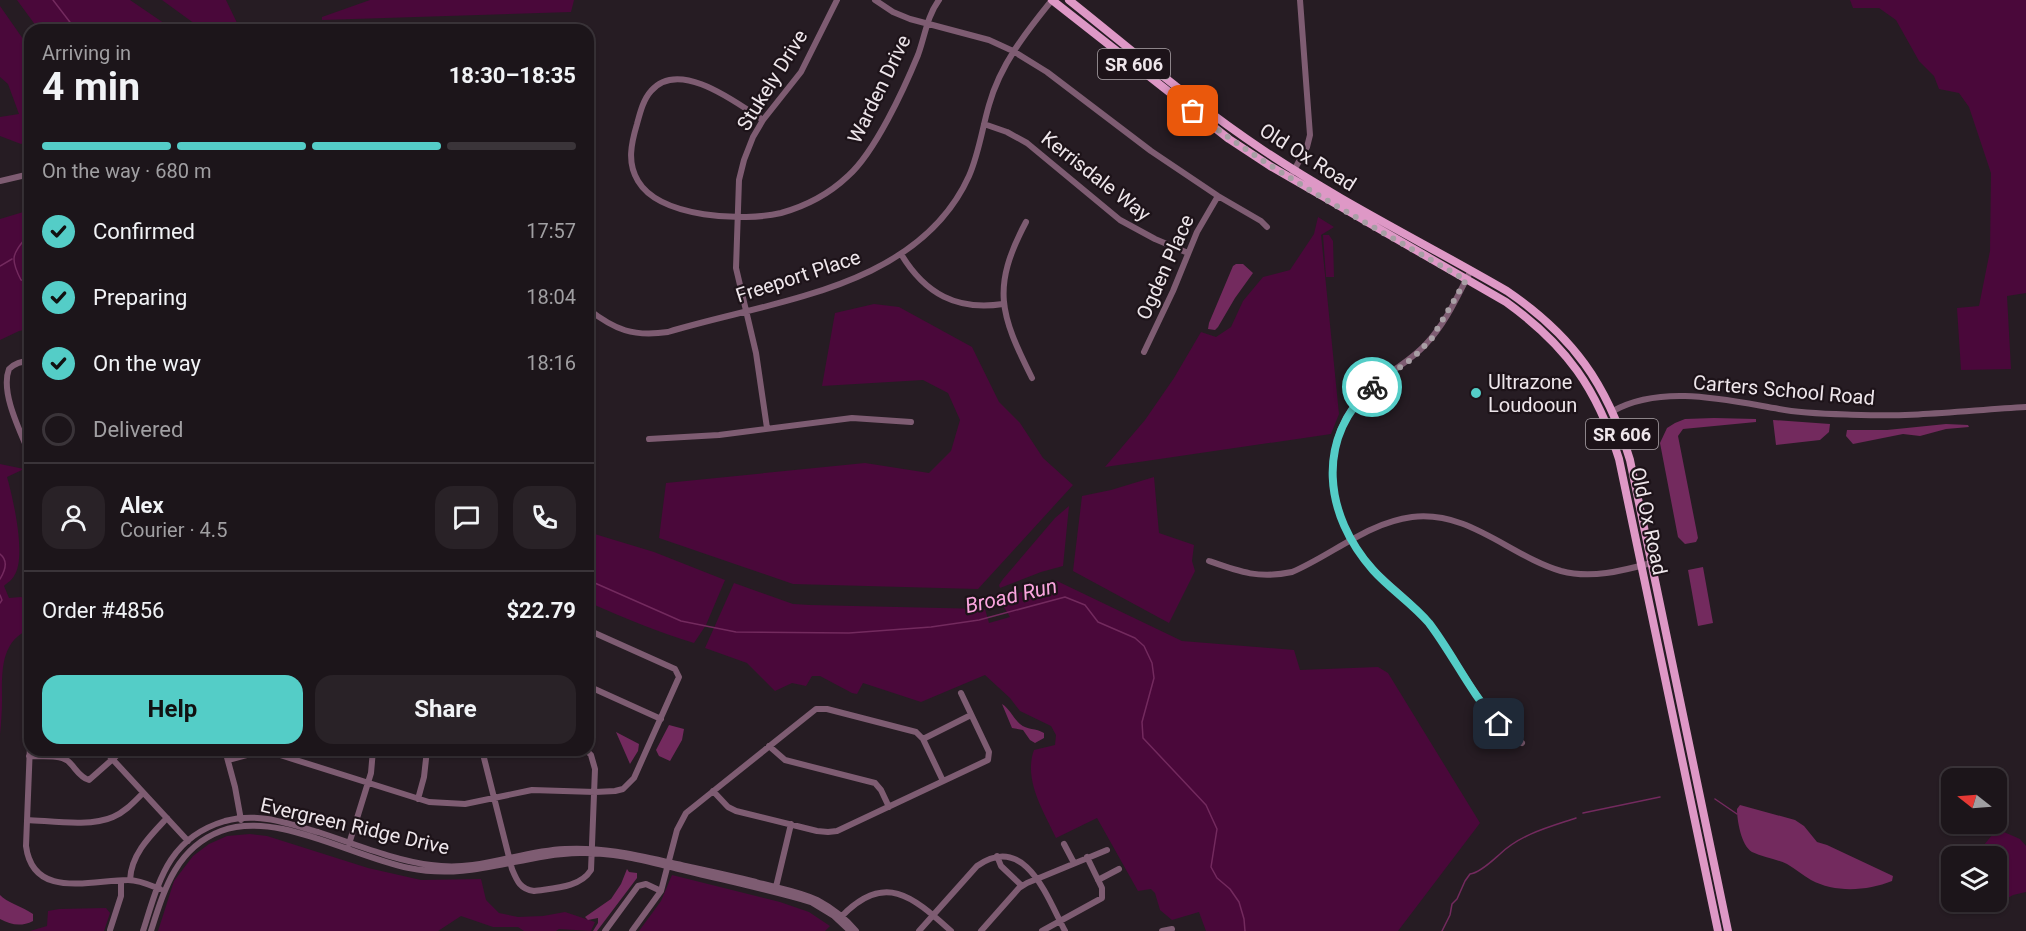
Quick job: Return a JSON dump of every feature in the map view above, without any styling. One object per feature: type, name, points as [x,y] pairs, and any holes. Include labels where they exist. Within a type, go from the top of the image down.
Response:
[{"type":"main road","name":"Old Ox Road","points":[[1052,0],[1223,134],[1290,178],[1506,302],[1538,326],[1568,358],[1586,382],[1603,413],[1619,459],[1718,931]]},
{"type":"main road","name":"Old Ox Road","points":[[1070,0],[1199,104],[1294,170],[1472,270],[1523,302],[1550,325],[1580,357],[1613,411],[1630,460],[1728,931]]},
{"type":"street","name":"Stukely Drive","points":[[767,428],[760,373],[736,268],[740,180],[744,160],[753,137],[763,120],[801,72],[837,0]]},
{"type":"street","points":[[875,0],[893,12],[927,24],[989,40],[1013,51],[1047,72],[1151,151],[1218,196],[1261,221],[1266,227]]},
{"type":"street","name":"Warden Drive","points":[[737,216],[774,214],[798,207],[826,194],[849,175],[872,147],[881,130],[912,67],[933,9],[939,0]]},
{"type":"street","name":"Freeport Place","points":[[594,313],[610,325],[623,330],[651,334],[668,332],[838,285],[901,254],[933,228],[957,197],[973,165],[993,94],[1013,51],[1052,0]]},
{"type":"street","points":[[1290,178],[1306,149],[1310,135],[1300,0]]},
{"type":"street","points":[[737,216],[688,210],[666,205],[655,199],[643,189],[635,177],[631,163],[631,143],[647,96],[656,86],[672,79],[691,80],[732,99],[763,120]]},
{"type":"street","name":"Kerrisdale Way","points":[[984,124],[1007,132],[1027,143],[1120,220],[1145,235],[1188,253]]},
{"type":"street","points":[[0,181],[24,175]]},
{"type":"street","name":"Ogden Place","points":[[1144,352],[1173,291],[1197,232],[1218,196]]},
{"type":"street","points":[[1026,222],[1009,259],[1003,284],[1003,304],[1013,338],[1032,378]]},
{"type":"street","points":[[901,254],[920,281],[947,298],[979,307],[1003,304]]},
{"type":"street","points":[[1472,270],[1432,338],[1413,358],[1362,396],[1343,424],[1335,450],[1332,482],[1337,508],[1352,540],[1373,570],[1414,607],[1430,625],[1484,707],[1522,743]]},
{"type":"street","points":[[24,362],[17,363],[9,369],[2,379],[0,392],[24,443]]},
{"type":"street","name":"Carters School Road","points":[[1613,411],[1633,401],[1647,398],[1701,397],[1731,400],[1781,410],[1862,415],[2026,407]]},
{"type":"street","points":[[649,440],[719,435],[852,418],[911,422]]},
{"type":"street","points":[[1209,561],[1252,575],[1276,575],[1298,569],[1383,524],[1412,517],[1431,517],[1466,524],[1541,563],[1562,571],[1596,574],[1651,563]]},
{"type":"street","points":[[279,756],[437,804],[454,805],[532,790],[595,792],[620,790],[634,778],[680,677],[677,671],[594,633]]},
{"type":"street","points":[[594,689],[661,719]]},
{"type":"street","points":[[713,791],[724,804],[733,810],[821,832],[834,832],[989,758],[989,752],[961,693]]},
{"type":"street","points":[[633,931],[661,891],[681,820],[688,811],[813,711],[821,708],[909,729],[919,734],[943,781]]},
{"type":"street","points":[[923,739],[971,715]]},
{"type":"street","points":[[769,746],[785,760],[875,783],[881,790],[888,807]]},
{"type":"street","points":[[116,756],[89,780],[62,758],[29,756],[27,854],[34,868],[45,878],[65,884],[130,880],[160,890]]},
{"type":"street","points":[[110,756],[188,841]]},
{"type":"street","points":[[227,756],[242,826]]},
{"type":"street","points":[[228,760],[243,756]]},
{"type":"street","points":[[348,850],[368,783],[373,756]]},
{"type":"street","points":[[418,799],[426,756]]},
{"type":"street","points":[[483,756],[510,862],[521,886],[534,891],[578,883],[591,870],[595,792],[594,762],[590,756]]},
{"type":"street","points":[[27,820],[93,822],[105,820],[119,814],[143,793]]},
{"type":"street","name":"Evergreen Ridge Drive","points":[[143,931],[170,860],[188,841],[213,826],[240,818],[257,817],[276,820],[431,865],[472,866],[510,862]]},
{"type":"street","points":[[130,880],[130,868],[134,860],[148,839],[167,818]]},
{"type":"street","points":[[775,890],[790,825]]},
{"type":"street","name":"Evergreen Ridge Drive","points":[[151,931],[160,890],[176,867],[194,848],[213,835],[242,826],[274,827],[403,867],[422,870],[465,871],[548,855],[593,851],[668,864],[775,890],[811,902],[841,918],[856,931]]},
{"type":"street","points":[[1064,844],[1074,863]]},
{"type":"street","points":[[981,931],[1022,886],[1036,878],[1052,874],[1107,850]]},
{"type":"street","points":[[997,856],[1001,866],[1022,886]]},
{"type":"street","points":[[920,931],[976,866],[997,856],[1018,860],[1027,866],[1065,931]]},
{"type":"street","points":[[1042,931],[1101,898],[1103,892],[1087,857]]},
{"type":"street","points":[[1098,880],[1119,869]]},
{"type":"street","points":[[110,930],[121,896],[121,881]]},
{"type":"street","points":[[606,931],[638,886],[646,884],[661,891]]},
{"type":"street","points":[[841,918],[861,900],[878,893],[888,893],[911,898],[951,931]]},
{"type":"street","name":"Evergreen Ridge Drive","points":[[841,918],[850,931]]},
{"type":"street","points":[[1162,931],[1172,928]]},
{"type":"shaded area","points":[[17,0],[130,0],[165,24],[35,24]]},
{"type":"shaded area","points":[[162,0],[226,0],[238,24],[195,24]]},
{"type":"shaded area","points":[[370,0],[574,0],[571,12],[322,20],[322,17]]},
{"type":"shaded area","points":[[1850,0],[2026,0],[2026,293],[2007,296],[2011,369],[1961,370],[1957,308],[1979,306],[1990,251],[1991,173],[1969,107],[1959,93],[1939,89],[1934,76],[1919,61],[1896,20],[1879,8],[1853,8]]},
{"type":"shaded area","points":[[0,6],[24,40],[24,142],[21,144],[0,136],[0,117],[19,114],[8,84],[0,77]]},
{"type":"shaded area","points":[[24,212],[24,330],[0,340],[0,219]]},
{"type":"shaded area","points":[[1318,217],[1334,227],[1321,235],[1339,414],[1331,434],[1105,467],[1145,420],[1174,378],[1201,332],[1216,337],[1231,327],[1243,301],[1263,277],[1290,270],[1314,234]]},
{"type":"shaded area","points":[[1323,235],[1329,235],[1333,241],[1334,277],[1326,277]]},
{"type":"shaded area","points":[[1243,264],[1253,273],[1218,327],[1215,330],[1208,329],[1233,266]]},
{"type":"shaded area","points":[[874,304],[899,307],[972,347],[999,402],[1020,423],[1043,458],[1073,485],[978,589],[793,584],[659,538],[666,483],[865,463],[929,473],[951,451],[960,420],[948,393],[923,380],[822,386],[835,313]]},
{"type":"shaded area","points":[[1685,419],[1756,419],[1756,422],[1683,429],[1678,436],[1698,538],[1696,542],[1685,544],[1678,537],[1660,443],[1667,428],[1675,423]]},
{"type":"shaded area","points":[[1773,420],[1830,424],[1829,432],[1820,440],[1776,445]]},
{"type":"shaded area","points":[[1946,424],[1968,425],[1969,427],[1946,429],[1920,436],[1903,434],[1853,444],[1846,436],[1847,430],[1887,430]]},
{"type":"shaded area","points":[[0,464],[24,469],[7,477],[18,528],[19,556],[14,576],[4,586],[9,598],[24,598],[24,632],[13,641],[5,659],[0,735]]},
{"type":"shaded area","points":[[1154,477],[1159,533],[1194,545],[1192,561],[1195,571],[1169,623],[1073,571],[1082,496]]},
{"type":"shaded area","points":[[1069,506],[1063,566],[1000,588],[999,585],[1003,579],[1055,518]]},
{"type":"shaded area","points":[[594,534],[654,552],[725,580],[706,625],[694,643],[594,605]]},
{"type":"shaded area","points":[[1703,567],[1713,623],[1698,626],[1688,570]]},
{"type":"shaded area","points":[[1057,581],[1182,641],[1294,650],[1300,670],[1378,667],[1388,673],[1480,823],[1398,931],[1206,931],[1199,912],[1172,920],[1160,910],[1155,893],[1151,889],[1138,891],[1097,818],[1056,838],[1036,795],[1031,761],[1034,750],[1055,745],[1056,735],[1051,726],[1020,711],[1010,698],[985,675],[921,702],[863,683],[857,694],[852,693],[820,676],[812,676],[806,686],[792,683],[775,691],[747,663],[705,648],[734,583],[793,604],[985,609],[989,623],[1010,617],[999,599]]},
{"type":"shaded area","points":[[1002,704],[1020,724],[1044,733],[1044,738],[1035,743],[1023,730],[1012,728]]},
{"type":"shaded area","points":[[669,725],[684,729],[682,740],[670,761],[659,756],[656,750]]},
{"type":"shaded area","points":[[616,732],[639,744],[638,751],[630,764]]},
{"type":"shaded area","points":[[1740,805],[1795,820],[1804,826],[1817,842],[1893,876],[1892,881],[1862,889],[1830,887],[1811,880],[1787,864],[1752,852],[1745,844],[1740,832],[1737,809]]},
{"type":"shaded area","points":[[2007,833],[2020,839],[2026,846],[2026,892],[2007,898],[2007,846],[1983,846],[1993,834]]},
{"type":"shaded area","points":[[250,834],[267,836],[368,868],[421,880],[481,879],[486,900],[499,913],[518,917],[565,912],[595,922],[591,931],[559,929],[556,931],[524,931],[518,927],[493,927],[461,916],[438,931],[158,931],[174,881],[193,856],[209,844],[227,836]]},
{"type":"shaded area","points":[[627,869],[629,872],[637,873],[637,878],[597,931],[593,931],[598,918],[588,920],[585,917],[611,899]]},
{"type":"shaded area","points":[[672,875],[780,902],[809,912],[830,926],[825,931],[639,931],[661,901]]},
{"type":"shaded area","points":[[0,895],[33,914],[33,921],[16,924],[0,919]]},
{"type":"shaded area","points":[[106,908],[110,913],[104,931],[30,931],[47,926],[48,911]]},
{"type":"waterway","name":"Broad Run","points":[[53,0],[71,24]]},
{"type":"waterway","name":"Broad Run","points":[[24,240],[14,256],[15,266],[21,280],[24,280]]},
{"type":"waterway","points":[[0,266],[12,259]]},
{"type":"waterway","points":[[0,554],[5,563],[0,579]]},
{"type":"waterway","name":"Broad Run","points":[[594,583],[681,621],[736,632],[849,633],[931,627],[979,620],[1065,597],[1085,605],[1098,622],[1135,638],[1144,646],[1152,663],[1154,678],[1142,722],[1143,738],[1206,805],[1217,829],[1211,867],[1217,878],[1230,889],[1239,902],[1245,931]]},
{"type":"waterway","points":[[0,595],[2,600],[0,603]]},
{"type":"waterway","points":[[1583,813],[1660,797]]},
{"type":"waterway","points":[[1715,799],[1737,814]]},
{"type":"waterway","points":[[1442,931],[1450,915],[1452,904],[1470,874],[1482,869],[1508,847],[1526,836],[1576,818]]},
{"type":"way so far","points":[[1193,111],[1229,139],[1270,166],[1466,280],[1432,338],[1413,358],[1372,387]]},
{"type":"place","name":"Ultrazone Loudooun","points":[[1476,393]]},
{"type":"route","points":[[1372,387],[1356,403],[1347,417],[1335,450],[1332,482],[1340,517],[1366,561],[1385,582],[1422,615],[1480,701],[1499,724]]}]
